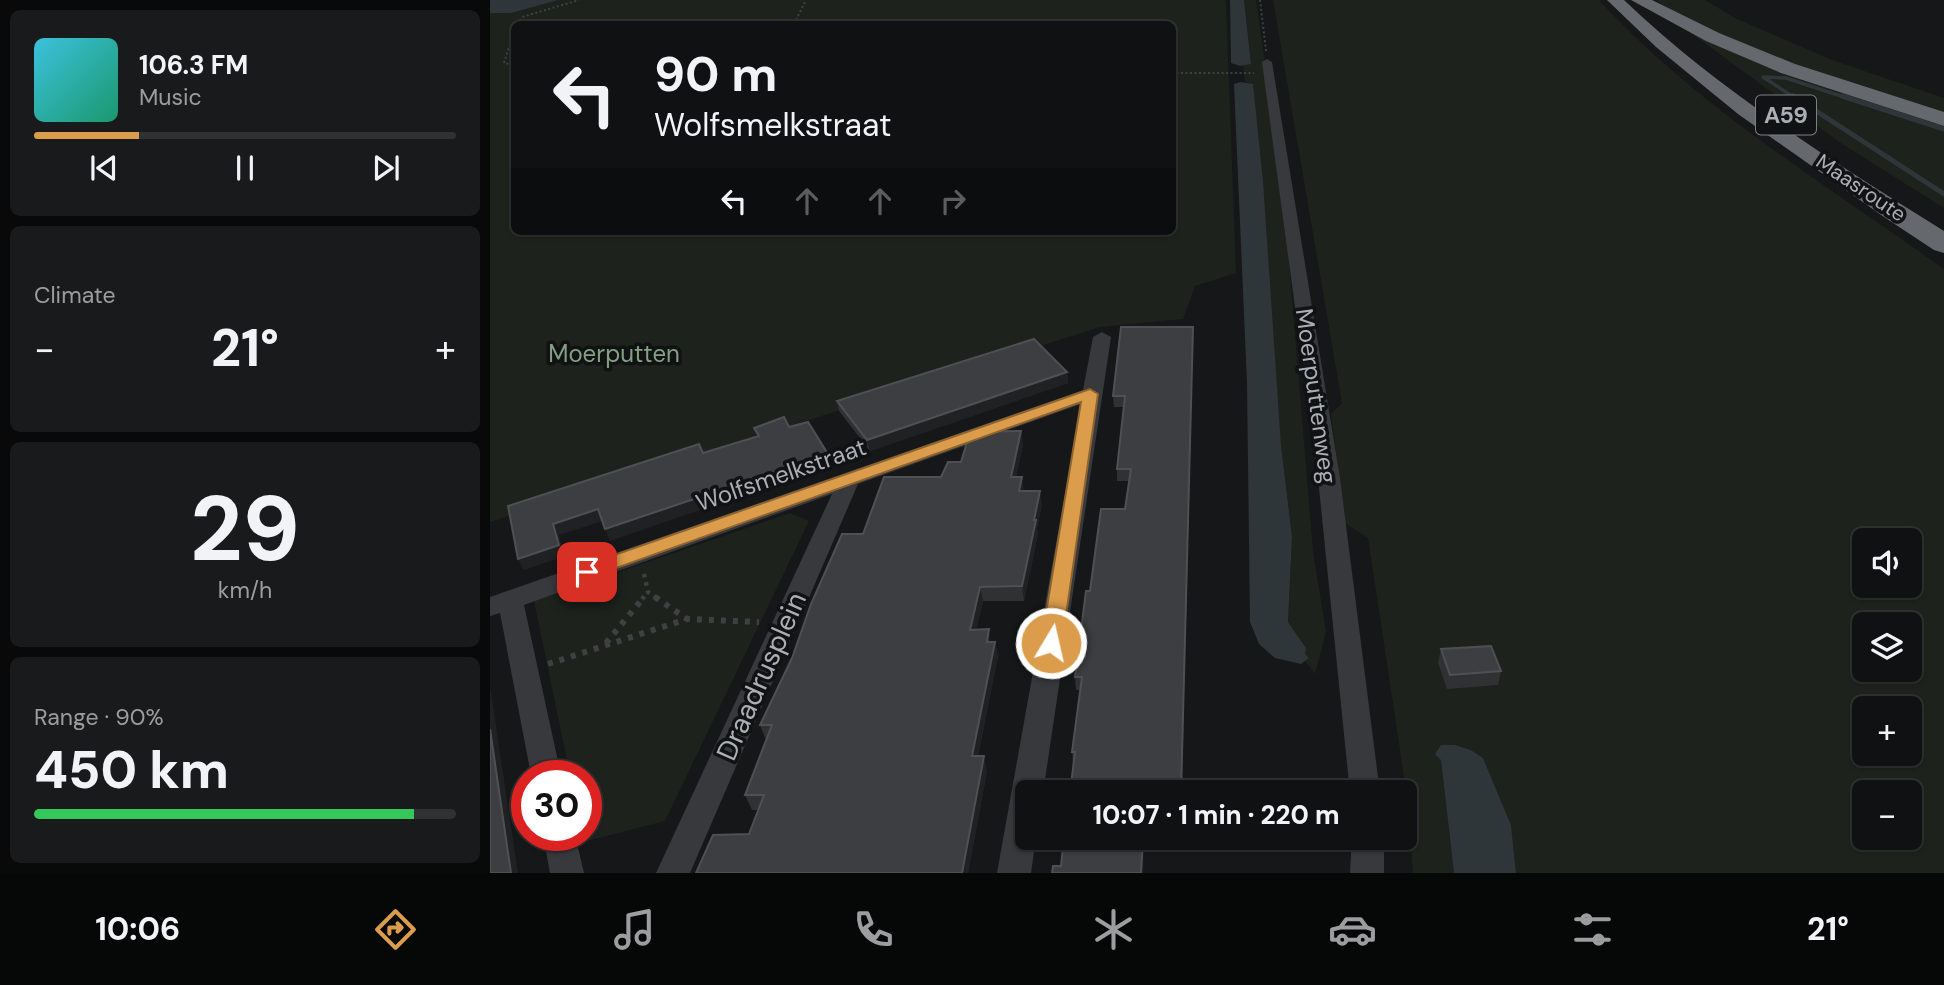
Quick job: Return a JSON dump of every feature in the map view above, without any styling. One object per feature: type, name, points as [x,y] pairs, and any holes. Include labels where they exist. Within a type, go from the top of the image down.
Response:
[{"type":"highway","name":"Maasroute","points":[[1615,0],[1708,80],[1888,208],[1944,243]]},
{"type":"highway","name":"Maasroute","points":[[1638,0],[1692,47],[1761,98],[1944,219]]},
{"type":"highway","name":"A59","points":[[1638,0],[1700,33],[1812,79],[1944,119]]},
{"type":"highway","name":"A59","points":[[1888,208],[1944,255]]},
{"type":"street","name":"Moerputtenweg","points":[[1268,68],[1329,478],[1364,780]]},
{"type":"street","points":[[1014,873],[1090,394],[1102,337]]},
{"type":"street","name":"Wolfsmelkstraat","points":[[500,604],[1090,394]]},
{"type":"street","name":"Draadrusplein","points":[[673,873],[849,480]]},
{"type":"street","points":[[500,604],[524,672],[543,760]]},
{"type":"street","points":[[1367,873],[1368,850]]},
{"type":"street","points":[[562,851],[567,873]]},
{"type":"path","points":[[519,21],[522,17],[579,0]]},
{"type":"path","points":[[796,21],[806,0]]},
{"type":"path","points":[[1176,73],[1268,68],[1260,0]]},
{"type":"path","points":[[511,41],[504,63],[511,64]]},
{"type":"path","points":[[639,553],[648,592],[687,620]]},
{"type":"path","points":[[604,645],[648,592]]},
{"type":"path","points":[[524,672],[687,620],[785,624]]},
{"type":"green space","name":"Moerputten","points":[[490,0],[1226,0],[1236,273],[1195,286],[1183,319],[1100,327],[490,522]]},
{"type":"green space","points":[[1244,0],[1256,0],[1283,188],[1313,552],[1326,631],[1315,674],[1305,661],[1309,658],[1305,654],[1306,648],[1288,622],[1292,537],[1281,445],[1253,85],[1245,82],[1243,66],[1251,63]]},
{"type":"green space","points":[[1273,0],[1599,0],[1637,39],[1720,110],[1944,269],[1944,873],[1516,873],[1511,825],[1483,758],[1471,750],[1455,745],[1435,754],[1441,759],[1454,873],[1413,873],[1411,850],[1417,850],[1417,780],[1405,780],[1368,538],[1345,523],[1331,414],[1342,403]]},
{"type":"green space","points":[[1656,0],[1705,0],[1735,18],[1832,60],[1944,98],[1944,116],[1774,62],[1672,12]]},
{"type":"green space","points":[[1687,30],[1944,123],[1944,208],[1839,142]]},
{"type":"green space","points":[[790,513],[809,521],[665,821],[602,837],[602,760],[567,760],[534,601]]},
{"type":"shaded area","points":[[490,0],[558,0],[511,13],[490,13]]},
{"type":"shaded area","points":[[1230,0],[1244,0],[1251,64],[1240,66],[1231,63]]},
{"type":"shaded area","points":[[1234,84],[1253,84],[1263,182],[1281,445],[1292,537],[1288,622],[1306,648],[1305,654],[1309,658],[1301,664],[1275,658],[1259,644],[1250,622],[1247,383]]},
{"type":"shaded area","points":[[1441,745],[1455,745],[1471,750],[1483,758],[1511,825],[1516,873],[1454,873],[1441,760],[1435,754]]},
{"type":"building","points":[[1121,327],[1193,327],[1181,780],[1072,780],[1075,752],[1072,752],[1082,677],[1075,677],[1086,591],[1090,591],[1101,509],[1125,509],[1131,469],[1117,469],[1125,396],[1113,396]]},
{"type":"building","points":[[1034,339],[1067,372],[867,440],[837,401]]},
{"type":"building","points":[[784,417],[789,427],[808,422],[828,454],[605,529],[598,509],[553,524],[559,545],[518,559],[508,506],[699,444],[703,453],[759,436],[754,428]]},
{"type":"building","points":[[1021,431],[1011,477],[1022,477],[1019,491],[1040,491],[1022,586],[980,587],[970,630],[989,629],[987,642],[995,642],[972,756],[984,756],[962,873],[696,873],[713,835],[749,834],[764,795],[745,795],[772,725],[760,725],[792,658],[811,604],[842,534],[863,534],[884,477],[941,477],[948,462],[961,462],[970,432]]},
{"type":"building","points":[[1491,646],[1501,671],[1450,675],[1441,649]]},
{"type":"building","points":[[490,729],[511,873],[490,873]]},
{"type":"building","points":[[1063,850],[1142,850],[1141,873],[1052,873],[1053,866],[1061,866]]},
{"type":"waterway","points":[[1795,98],[1763,77],[1786,78],[1847,98]]},
{"type":"waterway","points":[[1793,96],[1944,194]]},
{"type":"waterway","points":[[1842,96],[1944,129]]},
{"type":"route","points":[[587,572],[1090,394],[1051,643]]}]
